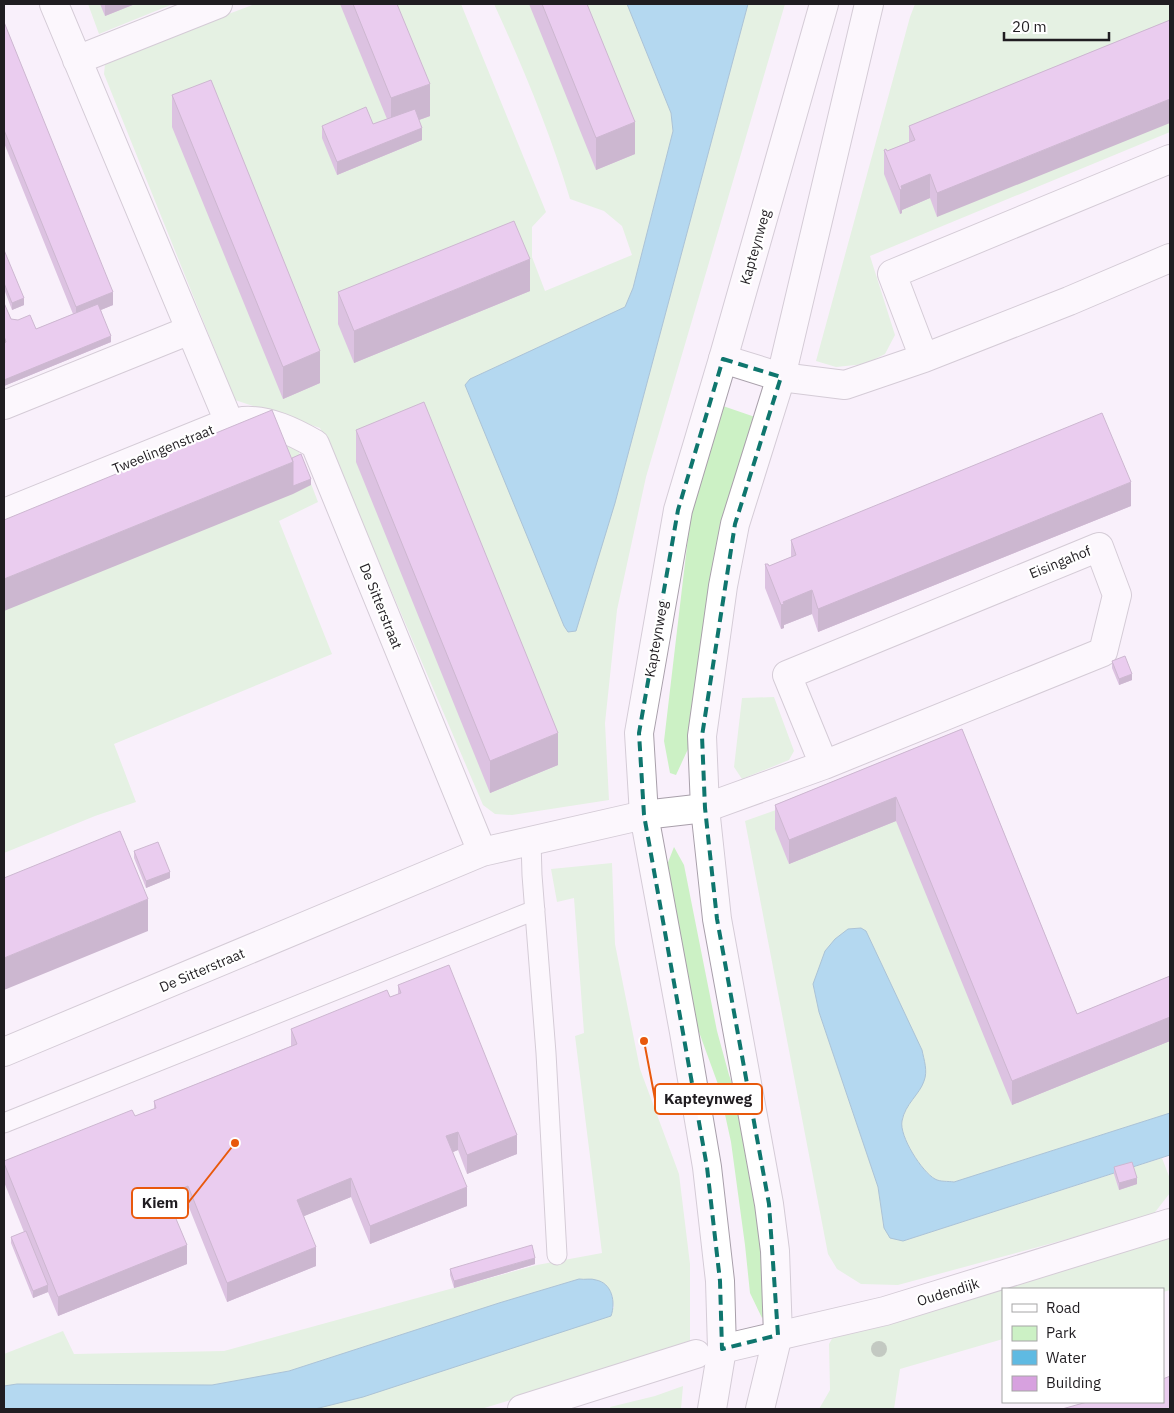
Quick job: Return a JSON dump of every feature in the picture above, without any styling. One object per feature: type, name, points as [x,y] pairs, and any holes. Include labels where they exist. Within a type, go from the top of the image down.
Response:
[{"type":"street","name":"Tweelingenstraat","points":[[4,513],[229,422],[54,4]]},
{"type":"street","points":[[77,60],[218,4]]},
{"type":"street","name":"Kapteynweg","points":[[712,1409],[709,1351],[720,1281],[707,1167],[644,815],[639,733],[678,510],[724,359],[824,4]]},
{"type":"street","points":[[760,1409],[778,1335],[775,1250],[769,1204],[717,919],[705,808],[702,736],[723,586],[735,524],[782,377],[869,4]]},
{"type":"street","points":[[924,358],[892,274],[1170,159]]},
{"type":"street","points":[[724,359],[782,377],[845,386],[924,358],[1069,301],[1170,258]]},
{"type":"street","points":[[4,405],[190,330]]},
{"type":"street","name":"De Sitterstraat","points":[[229,422],[257,420],[300,435],[315,444],[482,852]]},
{"type":"street","name":"Eisingahof","points":[[705,808],[824,765],[1103,652],[1117,595],[1099,546],[787,675],[824,765]]},
{"type":"street","name":"De Sitterstraat","points":[[4,1052],[482,852],[644,815],[705,808]]},
{"type":"street","name":"Oudendijk","points":[[522,1409],[709,1351],[885,1311],[1170,1223]]},
{"type":"lane","points":[[531,841],[547,1062],[557,1255]]},
{"type":"lane","points":[[4,1123],[535,910]]},
{"type":"highlighted area","points":[[723,359],[781,377],[735,524],[702,736],[705,808],[717,919],[769,1204],[778,1335],[722,1349],[720,1281],[707,1167],[644,815],[639,733],[678,510]]},
{"type":"green space","points":[[88,4],[173,4],[99,34]]},
{"type":"green space","points":[[255,4],[461,4],[546,212],[532,227],[532,257],[545,291],[632,255],[622,226],[604,211],[570,199],[554,149],[535,100],[494,4],[627,4],[671,113],[673,131],[633,288],[625,307],[470,379],[465,385],[615,503],[748,4],[785,4],[646,477],[617,610],[605,723],[609,800],[512,815],[495,814],[483,805],[320,428],[235,400],[104,74],[105,64],[120,55]]},
{"type":"green space","points":[[915,4],[1170,4],[1170,132],[870,256],[895,335],[885,354],[865,364],[836,367],[816,361]]},
{"type":"green space","points":[[723,406],[755,417],[720,525],[702,637],[688,749],[676,775],[670,773],[664,741],[691,512]]},
{"type":"green space","points":[[239,433],[297,447],[318,502],[279,521],[332,654],[114,744],[136,802],[95,816],[4,853],[4,529]]},
{"type":"green space","points":[[774,697],[794,751],[789,760],[742,779],[734,767],[742,698]]},
{"type":"green space","points":[[965,742],[1081,1032],[1170,993],[1170,1113],[954,1182],[937,1180],[918,1162],[902,1128],[902,1121],[906,1110],[924,1081],[813,984],[819,1012],[878,1187],[884,1228],[903,1241],[1162,1158],[1170,1179],[1170,1193],[1152,1216],[898,1285],[861,1284],[837,1269],[828,1254],[745,821]]},
{"type":"green space","points":[[674,847],[684,865],[717,1031],[729,1075],[750,1133],[776,1294],[762,1318],[750,1293],[731,1142],[719,1087],[699,1032],[680,959],[668,889],[667,865]]},
{"type":"green space","points":[[612,863],[615,944],[640,1069],[679,1174],[690,1264],[690,1346],[481,1409],[315,1409],[614,1308],[612,1294],[579,1279],[289,1371],[212,1385],[18,1384],[4,1386],[4,1354],[63,1331],[74,1354],[224,1351],[537,1265],[602,1253],[575,1036],[584,1033],[574,898],[557,902],[551,869]]},
{"type":"green space","points":[[1170,1233],[1170,1290],[1164,1292],[1164,1288],[1002,1288],[1002,1339],[900,1369],[894,1409],[819,1409],[830,1390],[829,1344],[833,1337]]},
{"type":"green space","points":[[683,1386],[681,1409],[611,1409],[610,1407],[655,1396]]},
{"type":"water","points":[[627,4],[748,4],[615,503],[576,631],[568,632],[465,385],[470,379],[625,307],[633,288],[673,131],[671,113]]},
{"type":"water","points":[[861,928],[866,931],[922,1050],[925,1077],[922,1086],[906,1109],[902,1128],[912,1153],[924,1169],[935,1179],[954,1182],[1170,1113],[1170,1155],[903,1241],[890,1238],[884,1228],[878,1187],[819,1012],[813,984],[825,951],[835,939],[848,929]]},
{"type":"water","points":[[579,1279],[594,1279],[606,1285],[613,1299],[611,1316],[363,1397],[315,1409],[4,1409],[4,1386],[17,1384],[212,1385],[289,1371]]},
{"type":"building","points":[[353,4],[397,4],[430,84],[391,98]]},
{"type":"building","points":[[542,4],[587,4],[635,122],[596,138]]},
{"type":"building","points":[[1170,20],[1170,99],[937,193],[930,174],[901,186],[902,189],[900,190],[884,150],[886,149],[887,151],[915,140],[909,126]]},
{"type":"building","points":[[4,22],[113,292],[76,307],[4,130]]},
{"type":"building","points":[[211,80],[320,351],[283,367],[172,95]]},
{"type":"building","points":[[366,107],[373,124],[415,109],[422,128],[337,162],[322,126]]},
{"type":"building","points":[[514,221],[530,259],[354,331],[338,292]]},
{"type":"building","points":[[4,250],[24,298],[12,303],[4,283]]},
{"type":"building","points":[[4,303],[11,319],[18,320],[30,315],[36,329],[98,304],[111,336],[4,380],[4,343],[6,342],[4,336]]},
{"type":"building","points":[[424,402],[558,733],[490,761],[356,430]]},
{"type":"building","points":[[272,410],[293,462],[4,579],[4,520]]},
{"type":"building","points":[[1102,413],[1131,482],[818,609],[812,590],[783,602],[784,604],[781,605],[765,564],[769,566],[796,555],[791,540]]},
{"type":"building","points":[[301,454],[311,479],[293,486],[292,458]]},
{"type":"building","points":[[1125,656],[1132,674],[1119,679],[1112,661]]},
{"type":"building","points":[[962,729],[1077,1014],[1170,976],[1170,1017],[1012,1081],[896,797],[789,840],[775,805]]},
{"type":"building","points":[[120,831],[148,899],[4,958],[4,878]]},
{"type":"building","points":[[158,842],[170,872],[146,881],[134,851]]},
{"type":"building","points":[[449,965],[517,1135],[467,1155],[458,1132],[446,1136],[467,1187],[370,1226],[351,1178],[297,1200],[316,1247],[227,1283],[188,1186],[166,1195],[187,1245],[58,1297],[4,1161],[132,1110],[135,1116],[156,1108],[154,1101],[297,1044],[291,1029],[387,990],[390,997],[401,993],[398,985]]},
{"type":"building","points":[[1132,1162],[1137,1178],[1119,1183],[1114,1167]]},
{"type":"building","points":[[26,1231],[48,1285],[33,1291],[11,1237]]},
{"type":"building","points":[[532,1245],[535,1258],[454,1281],[450,1269]]},
{"type":"building","points":[[1170,1376],[1170,1409],[1062,1409],[1083,1403],[1164,1403],[1164,1379]]},
{"type":"place","name":"Kapteynweg","points":[[644,1041]]},
{"type":"place","name":"Kiem","points":[[235,1143]]}]
